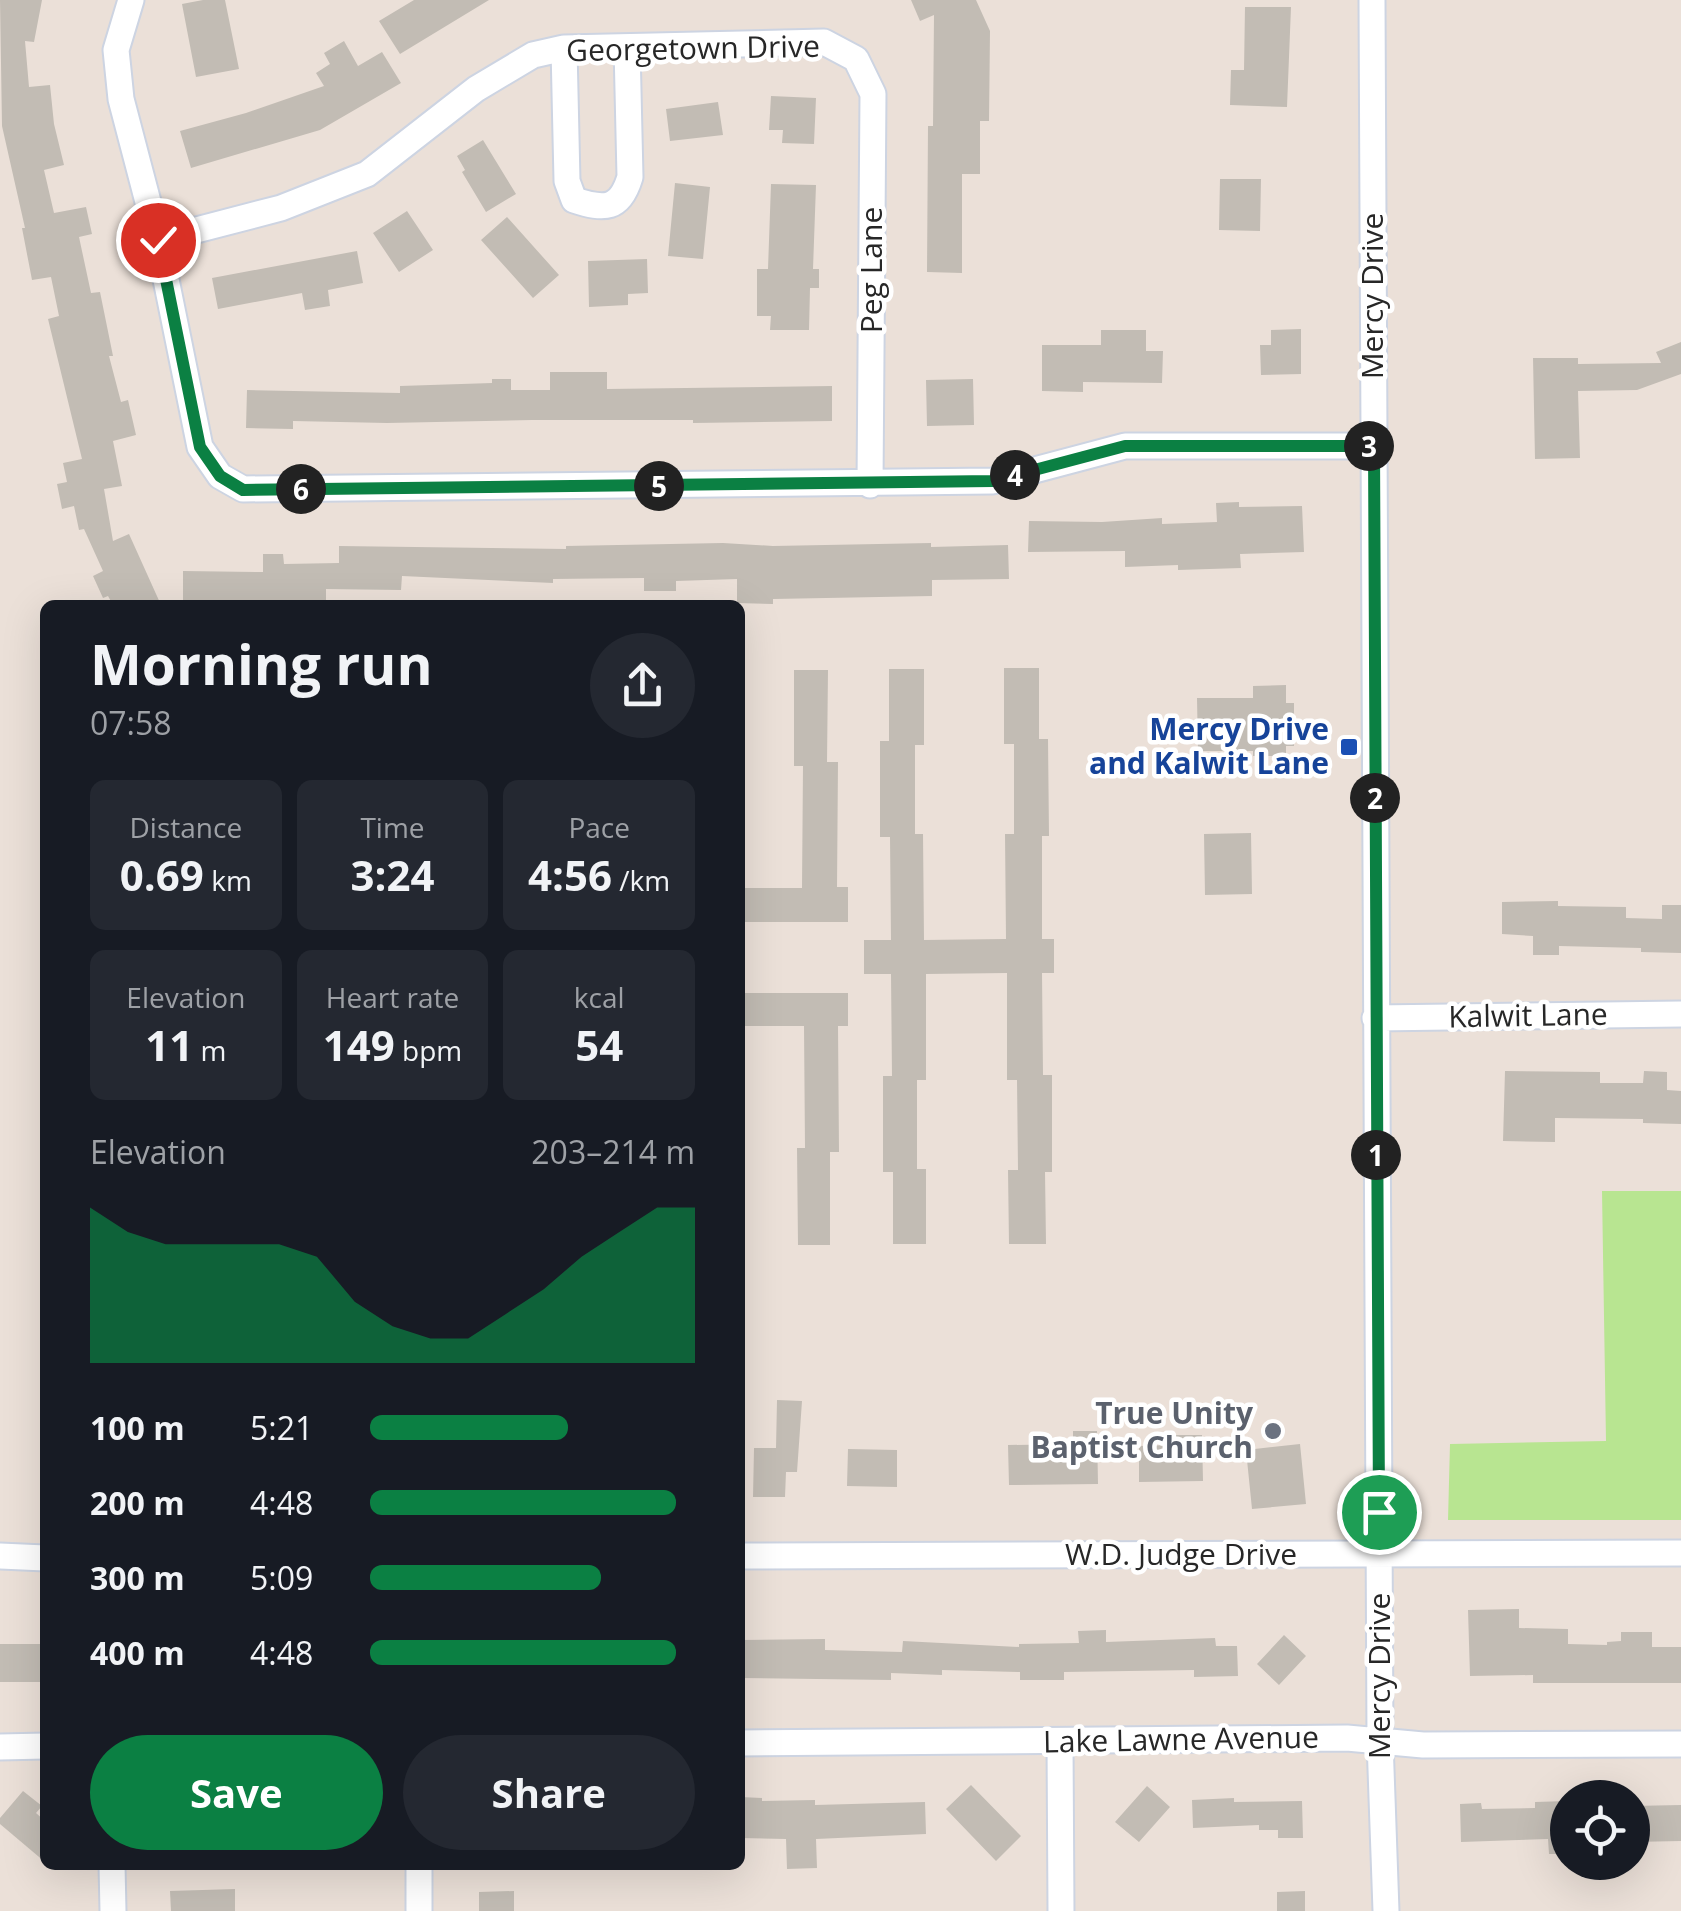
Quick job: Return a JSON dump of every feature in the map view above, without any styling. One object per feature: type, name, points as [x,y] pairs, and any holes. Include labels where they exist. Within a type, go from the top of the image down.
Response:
[{"type":"street","points":[[132,0],[116,50],[121,99],[158,240],[200,447],[220,476],[243,490],[993,481],[1125,446],[1374,446]]},
{"type":"street","name":"Mercy Drive","points":[[1372,0],[1380,1741],[1386,1911]]},
{"type":"street","name":"Georgetown Drive","points":[[158,240],[281,208],[368,174],[476,89],[533,55],[564,48],[824,42],[856,59]]},
{"type":"street","points":[[564,48],[567,181],[574,200],[594,206],[613,205],[624,196],[630,177],[628,47]]},
{"type":"street","name":"Peg Lane","points":[[856,59],[873,94],[870,485]]},
{"type":"street","name":"Kalwit Lane","points":[[1375,1018],[1681,1014]]},
{"type":"street","name":"W.D. Judge Drive","points":[[745,1556],[1681,1553]]},
{"type":"street","points":[[0,1556],[40,1558]]},
{"type":"street","name":"Lake Lawne Avenue","points":[[745,1743],[1346,1738],[1423,1745],[1681,1744]]},
{"type":"street","points":[[1060,1742],[1062,1911]]},
{"type":"street","points":[[0,1746],[40,1746]]},
{"type":"street","points":[[112,1870],[113,1911]]},
{"type":"street","points":[[418,1870],[419,1911]]},
{"type":"green space","points":[[1602,1191],[1681,1191],[1681,1520],[1448,1520],[1450,1444],[1606,1441]]},
{"type":"building","points":[[0,0],[42,0],[34,42],[25,41],[29,87],[50,85],[64,165],[44,170],[54,213],[86,207],[92,234],[79,237],[91,293],[100,292],[113,356],[109,356],[121,402],[128,400],[136,435],[113,441],[122,486],[104,489],[113,541],[129,534],[159,600],[103,598],[93,576],[103,571],[84,529],[79,530],[74,506],[62,509],[57,484],[67,482],[63,463],[82,459],[48,319],[59,316],[51,277],[32,280],[25,228],[2,126]]},
{"type":"building","points":[[225,0],[239,69],[196,77],[182,4]]},
{"type":"building","points":[[414,0],[489,0],[400,54],[379,21]]},
{"type":"building","points":[[911,0],[976,0],[990,31],[989,121],[980,121],[980,174],[962,174],[962,273],[927,272],[934,15],[920,21]]},
{"type":"building","points":[[1245,7],[1291,7],[1287,107],[1230,105],[1231,70],[1244,70]]},
{"type":"building","points":[[344,41],[358,66],[382,52],[401,83],[320,130],[191,168],[180,131],[324,86],[316,73],[330,64],[324,53]]},
{"type":"building","points":[[771,96],[816,98],[814,144],[782,143],[783,130],[769,130]]},
{"type":"building","points":[[718,102],[723,135],[670,141],[666,109]]},
{"type":"building","points":[[483,140],[516,194],[486,212],[457,156]]},
{"type":"building","points":[[1220,179],[1261,179],[1260,231],[1219,230]]},
{"type":"building","points":[[675,183],[710,187],[703,259],[668,256]]},
{"type":"building","points":[[771,184],[816,185],[813,269],[819,269],[819,288],[810,288],[809,330],[770,330],[771,316],[757,316],[757,269],[768,269]]},
{"type":"building","points":[[407,211],[433,250],[399,272],[373,233]]},
{"type":"building","points":[[507,217],[559,275],[533,298],[481,240]]},
{"type":"building","points":[[357,251],[363,283],[328,290],[330,306],[305,310],[302,293],[218,309],[212,278]]},
{"type":"building","points":[[647,259],[648,293],[628,294],[628,305],[589,307],[588,261]]},
{"type":"building","points":[[1301,329],[1301,374],[1261,375],[1260,345],[1271,345],[1271,330]]},
{"type":"building","points":[[1101,330],[1146,330],[1146,351],[1163,351],[1162,383],[1083,382],[1083,392],[1042,391],[1042,345],[1101,345]]},
{"type":"building","points":[[1681,342],[1681,374],[1637,390],[1578,391],[1580,458],[1535,459],[1533,358],[1578,358],[1578,364],[1661,363],[1656,352]]},
{"type":"building","points":[[550,372],[607,372],[607,389],[832,386],[832,421],[293,421],[293,429],[246,428],[247,390],[400,393],[400,386],[511,379],[511,390],[550,390]]},
{"type":"building","points":[[973,379],[974,425],[927,426],[926,380]]},
{"type":"building","points":[[1239,502],[1239,507],[1302,506],[1304,552],[1240,554],[1241,568],[1178,570],[1178,565],[1125,567],[1125,551],[1028,552],[1029,521],[1162,518],[1162,524],[1217,522],[1216,503]]},
{"type":"building","points":[[1008,545],[1009,579],[932,580],[932,596],[773,599],[773,604],[737,600],[737,579],[676,581],[676,591],[644,591],[644,578],[553,579],[553,583],[402,576],[401,590],[326,589],[326,600],[183,600],[183,571],[263,572],[263,554],[283,554],[284,564],[339,563],[339,546]]},
{"type":"building","points":[[1004,668],[1039,668],[1039,739],[1048,739],[1049,836],[1042,836],[1042,939],[1054,939],[1054,973],[1042,973],[1043,1075],[1052,1075],[1052,1172],[1045,1172],[1046,1244],[1009,1244],[1008,1170],[1018,1170],[1017,1080],[1007,1080],[1007,973],[926,974],[926,1080],[917,1080],[917,1169],[926,1169],[926,1244],[893,1244],[893,1172],[883,1172],[883,1076],[892,1076],[891,974],[864,974],[864,940],[891,940],[890,837],[880,837],[880,741],[889,741],[889,669],[924,669],[924,745],[915,745],[915,834],[923,834],[924,940],[1006,939],[1005,834],[1014,834],[1014,744],[1004,744]]},
{"type":"building","points":[[794,670],[828,670],[827,762],[838,762],[837,887],[848,887],[848,922],[745,922],[745,888],[802,888],[803,766],[794,766]]},
{"type":"building","points":[[1286,685],[1286,703],[1294,703],[1294,746],[1286,746],[1286,756],[1253,756],[1253,751],[1198,751],[1197,698],[1253,698],[1253,686]]},
{"type":"building","points":[[1251,833],[1252,894],[1205,895],[1204,834]]},
{"type":"building","points":[[1558,901],[1558,906],[1626,907],[1626,918],[1662,919],[1662,905],[1681,905],[1681,953],[1559,946],[1559,955],[1533,955],[1533,936],[1502,934],[1502,902]]},
{"type":"building","points":[[745,993],[848,993],[848,1026],[838,1026],[839,1152],[830,1152],[830,1245],[798,1245],[797,1148],[805,1148],[804,1026],[745,1026]]},
{"type":"building","points":[[1505,1071],[1600,1072],[1600,1083],[1643,1083],[1644,1071],[1667,1072],[1667,1090],[1681,1091],[1681,1124],[1643,1123],[1643,1119],[1555,1118],[1555,1142],[1503,1141]]},
{"type":"building","points":[[777,1400],[802,1401],[797,1472],[786,1472],[785,1497],[753,1497],[754,1448],[776,1448]]},
{"type":"building","points":[[1073,1431],[1097,1431],[1098,1484],[1009,1485],[1008,1445],[1073,1444]]},
{"type":"building","points":[[1173,1435],[1202,1435],[1203,1481],[1139,1482],[1139,1446],[1173,1445]]},
{"type":"building","points":[[1300,1444],[1306,1504],[1252,1509],[1246,1450]]},
{"type":"building","points":[[848,1449],[897,1450],[897,1487],[847,1486]]},
{"type":"building","points":[[1519,1609],[1519,1628],[1568,1629],[1568,1644],[1607,1645],[1621,1641],[1621,1632],[1652,1632],[1652,1647],[1681,1647],[1681,1683],[1533,1683],[1533,1675],[1470,1676],[1468,1610]]},
{"type":"building","points":[[1106,1630],[1106,1642],[1215,1638],[1216,1646],[1237,1646],[1238,1676],[1194,1677],[1194,1670],[1064,1672],[1064,1680],[1020,1680],[1020,1672],[942,1670],[942,1675],[891,1673],[891,1680],[745,1678],[745,1640],[825,1639],[825,1650],[902,1652],[903,1641],[1019,1647],[1079,1643],[1078,1631]]},
{"type":"building","points":[[1284,1635],[1306,1656],[1279,1685],[1257,1664]]},
{"type":"building","points":[[0,1644],[40,1644],[40,1682],[0,1682]]},
{"type":"building","points":[[971,1785],[1021,1836],[996,1861],[946,1809]]},
{"type":"building","points":[[1147,1786],[1170,1807],[1139,1842],[1115,1822]]},
{"type":"building","points":[[23,1791],[40,1804],[36,1813],[40,1817],[40,1858],[0,1824],[0,1818]]},
{"type":"building","points":[[745,1797],[762,1801],[815,1800],[815,1805],[925,1802],[926,1834],[816,1839],[817,1868],[787,1869],[786,1839],[745,1838]]},
{"type":"building","points":[[1234,1798],[1234,1802],[1302,1801],[1303,1838],[1278,1838],[1278,1830],[1259,1830],[1259,1825],[1193,1828],[1192,1800]]},
{"type":"building","points":[[1535,1802],[1550,1802],[1550,1854],[1548,1839],[1461,1842],[1460,1804],[1481,1803],[1482,1809],[1535,1808]]},
{"type":"building","points":[[1681,1805],[1681,1841],[1650,1842],[1650,1806]]},
{"type":"building","points":[[235,1889],[235,1911],[171,1911],[170,1891]]},
{"type":"building","points":[[514,1891],[514,1911],[479,1911],[479,1892]]},
{"type":"building","points":[[1305,1891],[1305,1911],[1277,1911],[1277,1892]]},
{"type":"place","name":"Mercy Drive and Kalwit Lane","points":[[1349,747]]},
{"type":"place","name":"True Unity Baptist Church","points":[[1273,1431]]},
{"type":"route","points":[[158,240],[200,447],[220,476],[243,490],[993,481],[1125,446],[1374,446],[1379,1512]]}]
